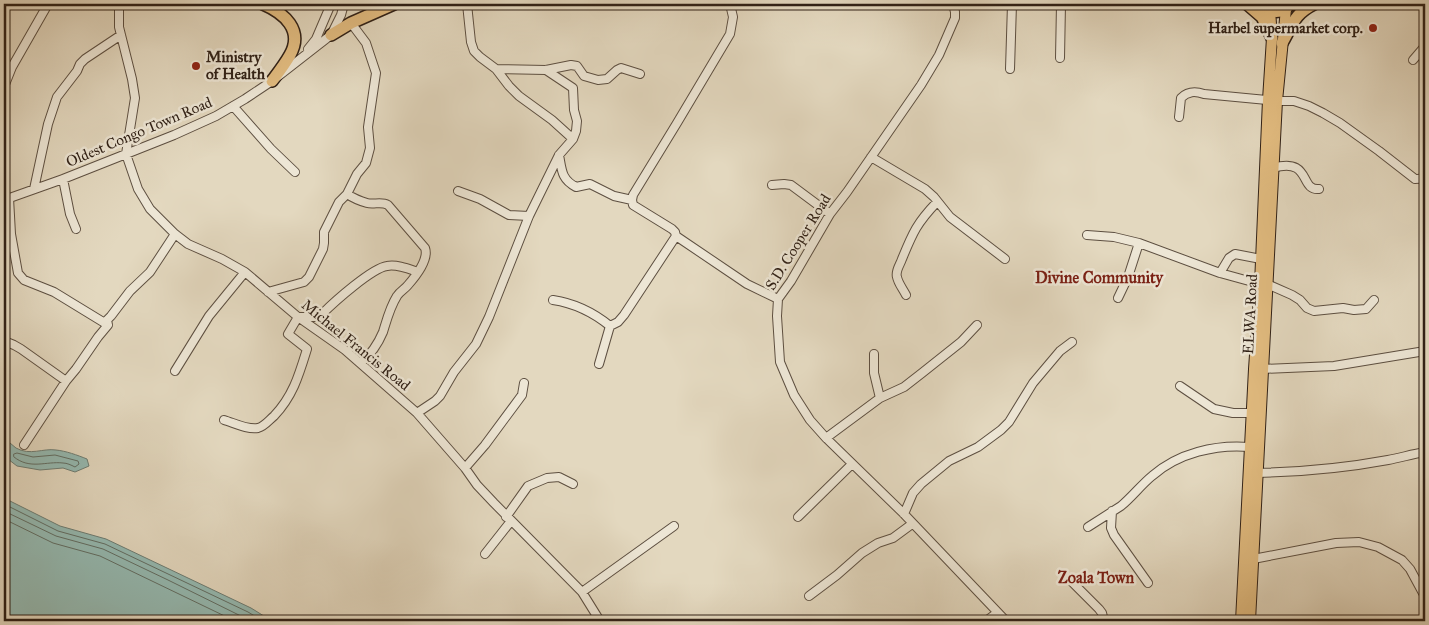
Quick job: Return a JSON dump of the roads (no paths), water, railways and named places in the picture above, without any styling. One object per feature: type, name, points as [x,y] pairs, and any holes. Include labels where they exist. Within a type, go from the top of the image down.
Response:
[{"type":"highway","points":[[263,4],[276,9],[286,17],[292,26],[294,41],[291,54],[272,81]]},
{"type":"highway","points":[[332,35],[351,23],[394,4]]},
{"type":"highway","points":[[1247,4],[1262,17],[1277,41],[1297,16],[1304,9],[1314,4]]},
{"type":"highway","points":[[1266,7],[1278,12],[1288,6]]},
{"type":"main road","name":"ELWA Road","points":[[1241,621],[1257,473],[1264,284],[1262,258],[1272,101],[1277,41],[1288,6]]},
{"type":"main road","name":"ELWA Road","points":[[1266,7],[1277,41]]},
{"type":"main road","name":"ELWA Road","points":[[1250,621],[1250,447],[1273,168],[1272,101]]},
{"type":"street","points":[[4,87],[12,67],[48,4]]},
{"type":"street","points":[[119,4],[119,28],[132,79],[134,98],[126,154]]},
{"type":"street","points":[[303,57],[316,39],[331,4]]},
{"type":"street","points":[[332,35],[344,4]]},
{"type":"street","points":[[467,4],[471,42],[474,51],[496,70],[508,86],[519,96],[552,120],[573,139]]},
{"type":"street","points":[[730,4],[733,16],[730,34],[633,195],[632,200],[633,205],[672,229],[676,236],[747,284],[778,299]]},
{"type":"street","name":"S.D. Cooper Road","points":[[953,4],[955,18],[939,56],[921,85],[830,214],[778,299],[777,316],[780,362],[794,395],[810,420],[904,514],[1006,621]]},
{"type":"street","points":[[1010,69],[1012,4]]},
{"type":"street","points":[[1060,58],[1061,4]]},
{"type":"street","points":[[268,292],[304,282],[309,277],[324,243],[324,232],[339,202],[347,194],[357,174],[366,163],[370,148],[368,126],[376,73],[366,43],[351,23]]},
{"type":"street","points":[[34,189],[48,124],[57,97],[77,71],[80,64],[121,35]]},
{"type":"street","name":"Oldest Congo Town Road","points":[[6,199],[126,154],[216,116],[272,81],[332,35]]},
{"type":"street","points":[[1413,60],[1425,46]]},
{"type":"street","points":[[496,70],[546,70],[571,65],[577,66],[584,76],[598,80],[607,79],[620,68],[640,74]]},
{"type":"street","points":[[417,413],[440,396],[454,372],[476,344],[529,216],[559,154],[573,139],[578,121],[574,110],[573,88],[546,70]]},
{"type":"street","points":[[1178,117],[1181,98],[1191,92],[1272,101],[1294,101],[1323,113],[1379,150],[1415,179],[1420,179],[1425,175]]},
{"type":"street","points":[[233,106],[271,149],[295,172]]},
{"type":"street","name":"Michael Francis Road","points":[[126,154],[138,189],[150,209],[175,234],[188,244],[222,259],[245,272],[298,317],[361,363],[417,413],[509,519],[582,592],[600,621]]},
{"type":"street","points":[[559,154],[562,172],[568,183],[576,187],[590,184],[614,196],[632,200]]},
{"type":"street","points":[[871,157],[925,190],[950,217],[1005,259]]},
{"type":"street","points":[[1273,168],[1282,165],[1294,167],[1301,171],[1310,188],[1314,190],[1319,189]]},
{"type":"street","points":[[62,179],[70,214],[76,229]]},
{"type":"street","points":[[772,185],[791,185],[830,214]]},
{"type":"street","points":[[458,191],[480,199],[509,214],[529,216]]},
{"type":"street","points":[[347,194],[368,203],[384,203],[388,205],[427,252],[426,258],[418,272],[408,286],[399,293],[393,303],[382,334],[370,355],[361,363]]},
{"type":"street","points":[[6,199],[18,273],[24,280],[54,292],[108,325]]},
{"type":"street","points":[[906,295],[898,280],[897,271],[917,225],[937,202]]},
{"type":"street","points":[[24,445],[66,381],[108,325],[107,320],[130,291],[150,272],[175,234]]},
{"type":"street","points":[[1087,235],[1114,237],[1140,243],[1220,273],[1264,284],[1292,295],[1307,308],[1314,311],[1343,308],[1354,310],[1366,309],[1374,300]]},
{"type":"street","points":[[599,364],[610,326],[618,322],[624,315],[676,236]]},
{"type":"street","points":[[1118,298],[1140,243]]},
{"type":"street","points":[[1220,273],[1229,258],[1234,254],[1262,258]]},
{"type":"street","points":[[224,420],[241,426],[260,428],[285,403],[292,393],[307,349],[288,334],[298,317],[314,317],[322,314],[368,275],[388,265],[418,272]]},
{"type":"street","points":[[175,372],[209,316],[245,272]]},
{"type":"street","points":[[553,300],[564,302],[586,311],[610,326]]},
{"type":"street","points":[[826,438],[880,398],[904,387],[961,342],[977,325]]},
{"type":"street","points":[[4,342],[21,349],[66,381]]},
{"type":"street","points":[[904,514],[913,493],[921,484],[949,461],[978,447],[1009,422],[1034,382],[1060,351],[1072,342]]},
{"type":"street","points":[[1262,369],[1334,366],[1425,351]]},
{"type":"street","points":[[874,354],[874,374],[880,398]]},
{"type":"street","points":[[465,468],[485,445],[522,395],[524,382]]},
{"type":"street","points":[[1180,386],[1214,409],[1252,413]]},
{"type":"street","points":[[1088,527],[1112,512],[1165,466],[1190,454],[1216,448],[1250,447]]},
{"type":"street","points":[[1257,473],[1290,472],[1388,460],[1425,452]]},
{"type":"street","points":[[798,517],[852,464]]},
{"type":"street","points":[[485,554],[509,519],[528,486],[547,478],[559,477],[573,484]]},
{"type":"street","points":[[1112,512],[1111,528],[1114,535],[1148,583]]},
{"type":"street","points":[[809,596],[862,553],[878,543],[893,538],[912,524]]},
{"type":"street","points":[[582,592],[674,526]]},
{"type":"street","points":[[1249,560],[1336,543],[1359,542],[1378,547],[1402,560],[1410,569],[1423,593]]},
{"type":"street","points":[[1073,584],[1099,609],[1104,621]]},
{"type":"street","points":[[986,621],[998,612]]},
{"type":"water","points":[[4,438],[21,450],[31,452],[46,450],[64,451],[87,459],[89,466],[75,472],[63,468],[40,470],[17,466],[4,456]]},
{"type":"water","points":[[4,498],[60,526],[106,539],[251,608],[272,621],[4,621]]},
{"type":"place","name":"Harbel supermarket corp.","points":[[1373,28]]},
{"type":"place","name":"Ministry of Health","points":[[196,66]]},
{"type":"district","name":"Divine Community","points":[[1099,277]]},
{"type":"district","name":"Zoala Town","points":[[1096,577]]}]
